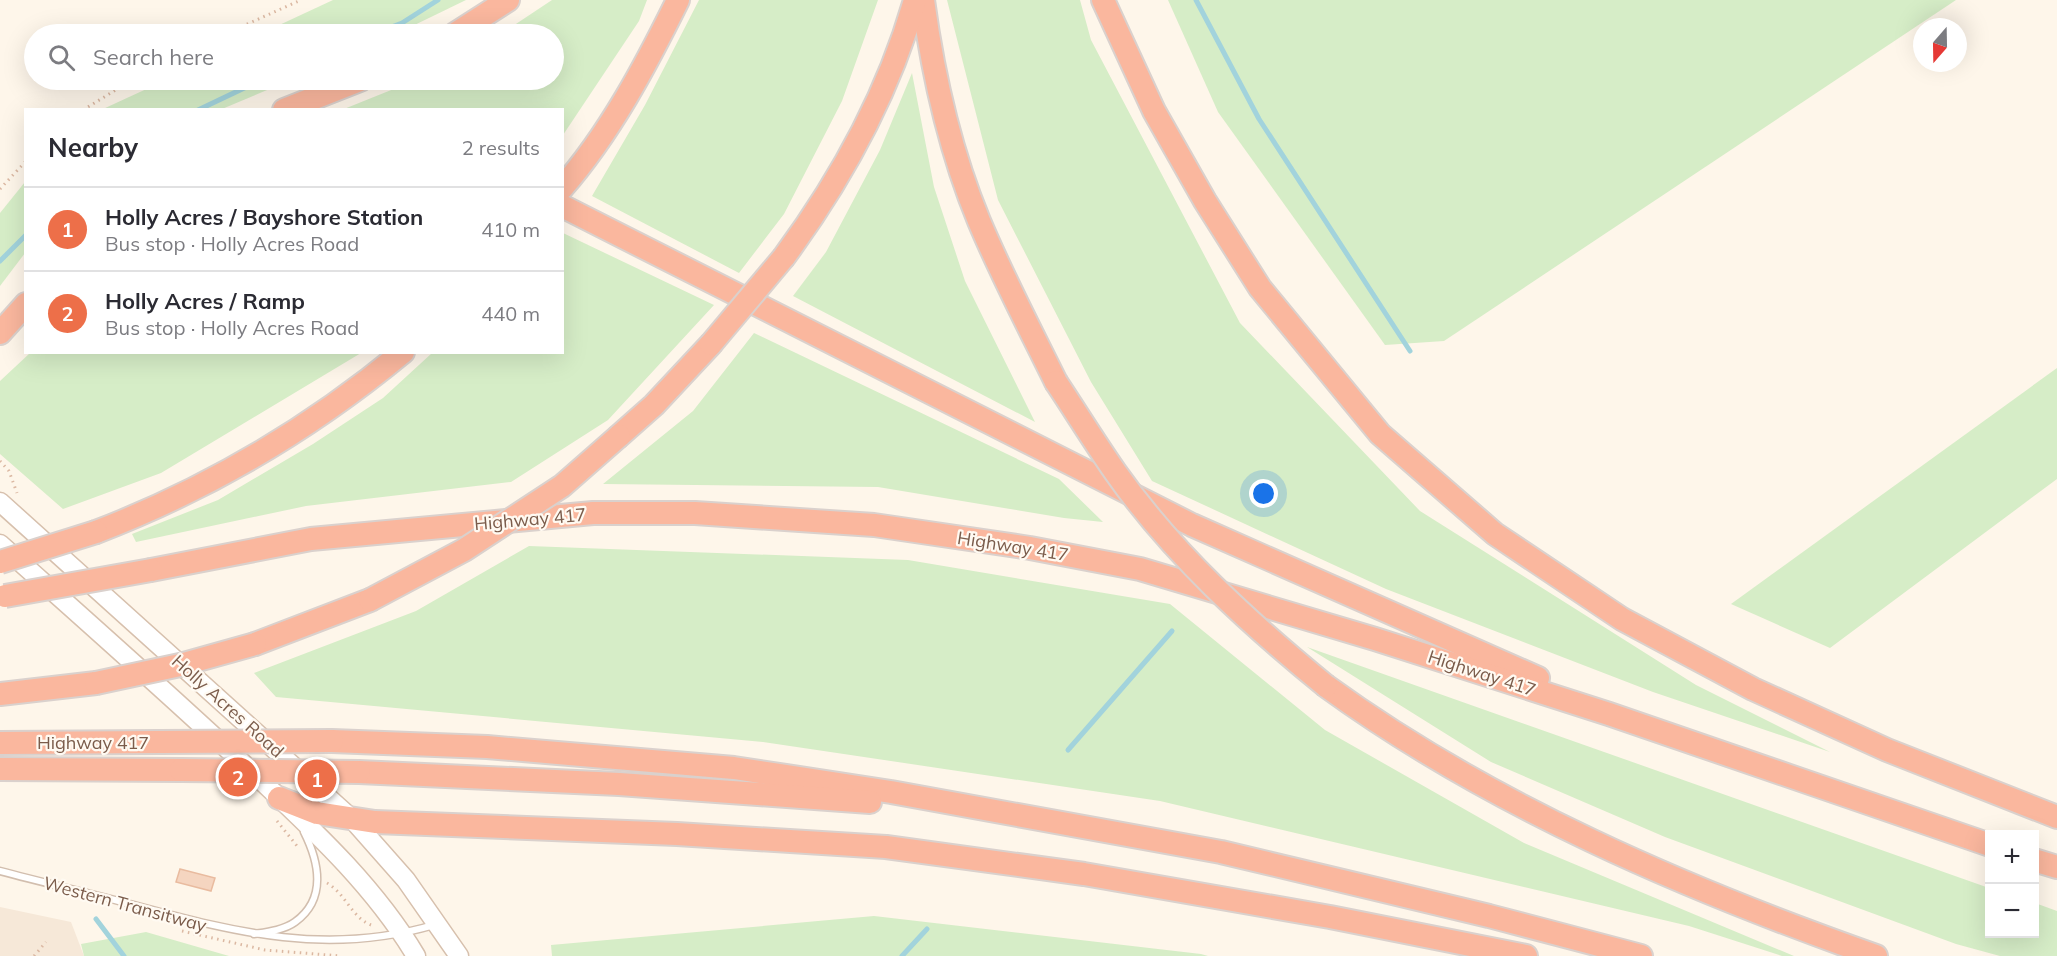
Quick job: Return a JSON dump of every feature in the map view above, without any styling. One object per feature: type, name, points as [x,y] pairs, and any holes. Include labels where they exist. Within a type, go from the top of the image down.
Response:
[{"type":"highway","points":[[471,24],[508,0]]},
{"type":"highway","points":[[564,186],[578,170],[652,53],[678,0]]},
{"type":"highway","points":[[0,694],[96,683],[180,665],[255,644],[370,600],[464,550],[562,486],[654,405],[711,344],[784,257],[834,181],[880,94],[915,0]]},
{"type":"highway","points":[[923,0],[928,39],[951,137],[979,220],[1056,382],[1117,475],[1191,564],[1261,633],[1326,686],[1393,733],[1516,802],[1679,879],[1876,956]]},
{"type":"highway","points":[[1103,0],[1154,111],[1205,201],[1260,288],[1380,434],[1495,534],[1622,619],[1753,689],[1887,750],[2057,817]]},
{"type":"highway","points":[[289,108],[335,90]]},
{"type":"highway","points":[[564,207],[1192,525],[1683,740]]},
{"type":"highway","points":[[0,333],[24,306]]},
{"type":"highway","points":[[0,562],[139,516],[253,459],[326,412],[400,354]]},
{"type":"highway","name":"Highway 417","points":[[2,597],[311,539],[593,513],[694,513],[874,525],[1030,548],[1140,569],[1396,646],[1683,740],[1985,844]]},
{"type":"highway","name":"Highway 417","points":[[0,743],[332,741],[487,747],[734,768],[1000,812],[1221,852],[1489,916],[1641,956]]},
{"type":"highway","points":[[0,769],[359,772],[619,784],[1000,812]]},
{"type":"highway","points":[[287,805],[353,820],[677,834],[886,847],[1095,875],[1341,919],[1526,956]]},
{"type":"highway","points":[[2039,862],[2057,867]]},
{"type":"main road","name":"Holly Acres Road","points":[[0,502],[353,820],[383,852],[438,924],[459,956]]},
{"type":"main road","name":"Holly Acres Road","points":[[0,543],[287,805],[367,887],[404,935],[416,956]]},
{"type":"lane","name":"Western Transitway","points":[[250,935],[294,923],[311,904],[318,878],[314,850],[287,805]]},
{"type":"lane","name":"Western Transitway","points":[[0,872],[250,935],[330,943],[383,940],[438,924]]},
{"type":"path","points":[[247,24],[301,0]]},
{"type":"path","points":[[85,108],[115,90]]},
{"type":"path","points":[[0,189],[24,163]]},
{"type":"path","points":[[318,878],[338,891],[359,919],[372,925]]},
{"type":"path","points":[[34,956],[46,942]]},
{"type":"path","points":[[324,955],[341,956]]},
{"type":"shaded area","points":[[0,907],[71,922],[84,956],[0,956]]},
{"type":"green space","points":[[333,0],[466,0],[417,24],[281,24]]},
{"type":"green space","points":[[552,0],[647,0],[639,21],[564,134],[564,108],[346,108],[391,90],[564,90],[564,24],[516,24]]},
{"type":"green space","points":[[699,0],[878,0],[842,101],[784,214],[739,273],[592,196],[645,105]]},
{"type":"green space","points":[[947,0],[1080,0],[1091,40],[1240,323],[1420,511],[1696,685],[1830,752],[1653,692],[1386,589],[1152,481],[1091,382],[998,200]]},
{"type":"green space","points":[[1168,0],[1956,0],[1929,18],[1913,18],[1913,29],[1444,341],[1385,345],[1218,112]]},
{"type":"green space","points":[[912,73],[934,187],[965,281],[1035,422],[793,296],[826,252],[880,150]]},
{"type":"green space","points":[[144,90],[267,90],[224,108],[105,108]]},
{"type":"green space","points":[[24,183],[24,254],[0,286],[0,213]]},
{"type":"green space","points":[[564,233],[714,305],[608,420],[511,482],[306,506],[136,542],[132,534],[218,500],[313,444],[383,398],[431,354],[564,354]]},
{"type":"green space","points":[[754,333],[1059,479],[1103,522],[1064,518],[878,487],[603,484],[693,411]]},
{"type":"green space","points":[[29,354],[359,354],[161,473],[63,509],[0,454],[0,381]]},
{"type":"green space","points":[[2057,368],[2057,479],[1830,648],[1731,604]]},
{"type":"green space","points":[[529,546],[908,560],[1170,604],[1325,730],[1524,843],[1794,956],[1782,956],[1689,926],[1160,801],[763,742],[276,697],[254,673],[416,611]]},
{"type":"green space","points":[[1307,647],[1985,887],[1985,938],[2039,938],[2039,904],[2057,911],[2057,956],[2000,956],[1956,944],[1665,837],[1491,762]]},
{"type":"green space","points":[[874,916],[1208,956],[552,956],[551,945]]},
{"type":"green space","points":[[146,932],[229,956],[84,956],[81,944]]},
{"type":"building","points":[[180,869],[215,878],[211,891],[176,882]]},
{"type":"waterway","points":[[399,24],[438,0]]},
{"type":"waterway","points":[[1196,0],[1259,119],[1410,351]]},
{"type":"waterway","points":[[202,108],[240,90]]},
{"type":"waterway","points":[[0,261],[24,237]]},
{"type":"waterway","points":[[1068,750],[1172,631]]},
{"type":"waterway","points":[[96,919],[124,956]]},
{"type":"waterway","points":[[902,956],[927,929]]},
{"type":"place","name":"Holly Acres / Ramp","points":[[238,777]]},
{"type":"place","name":"Holly Acres / Bayshore Station","points":[[317,779]]}]
